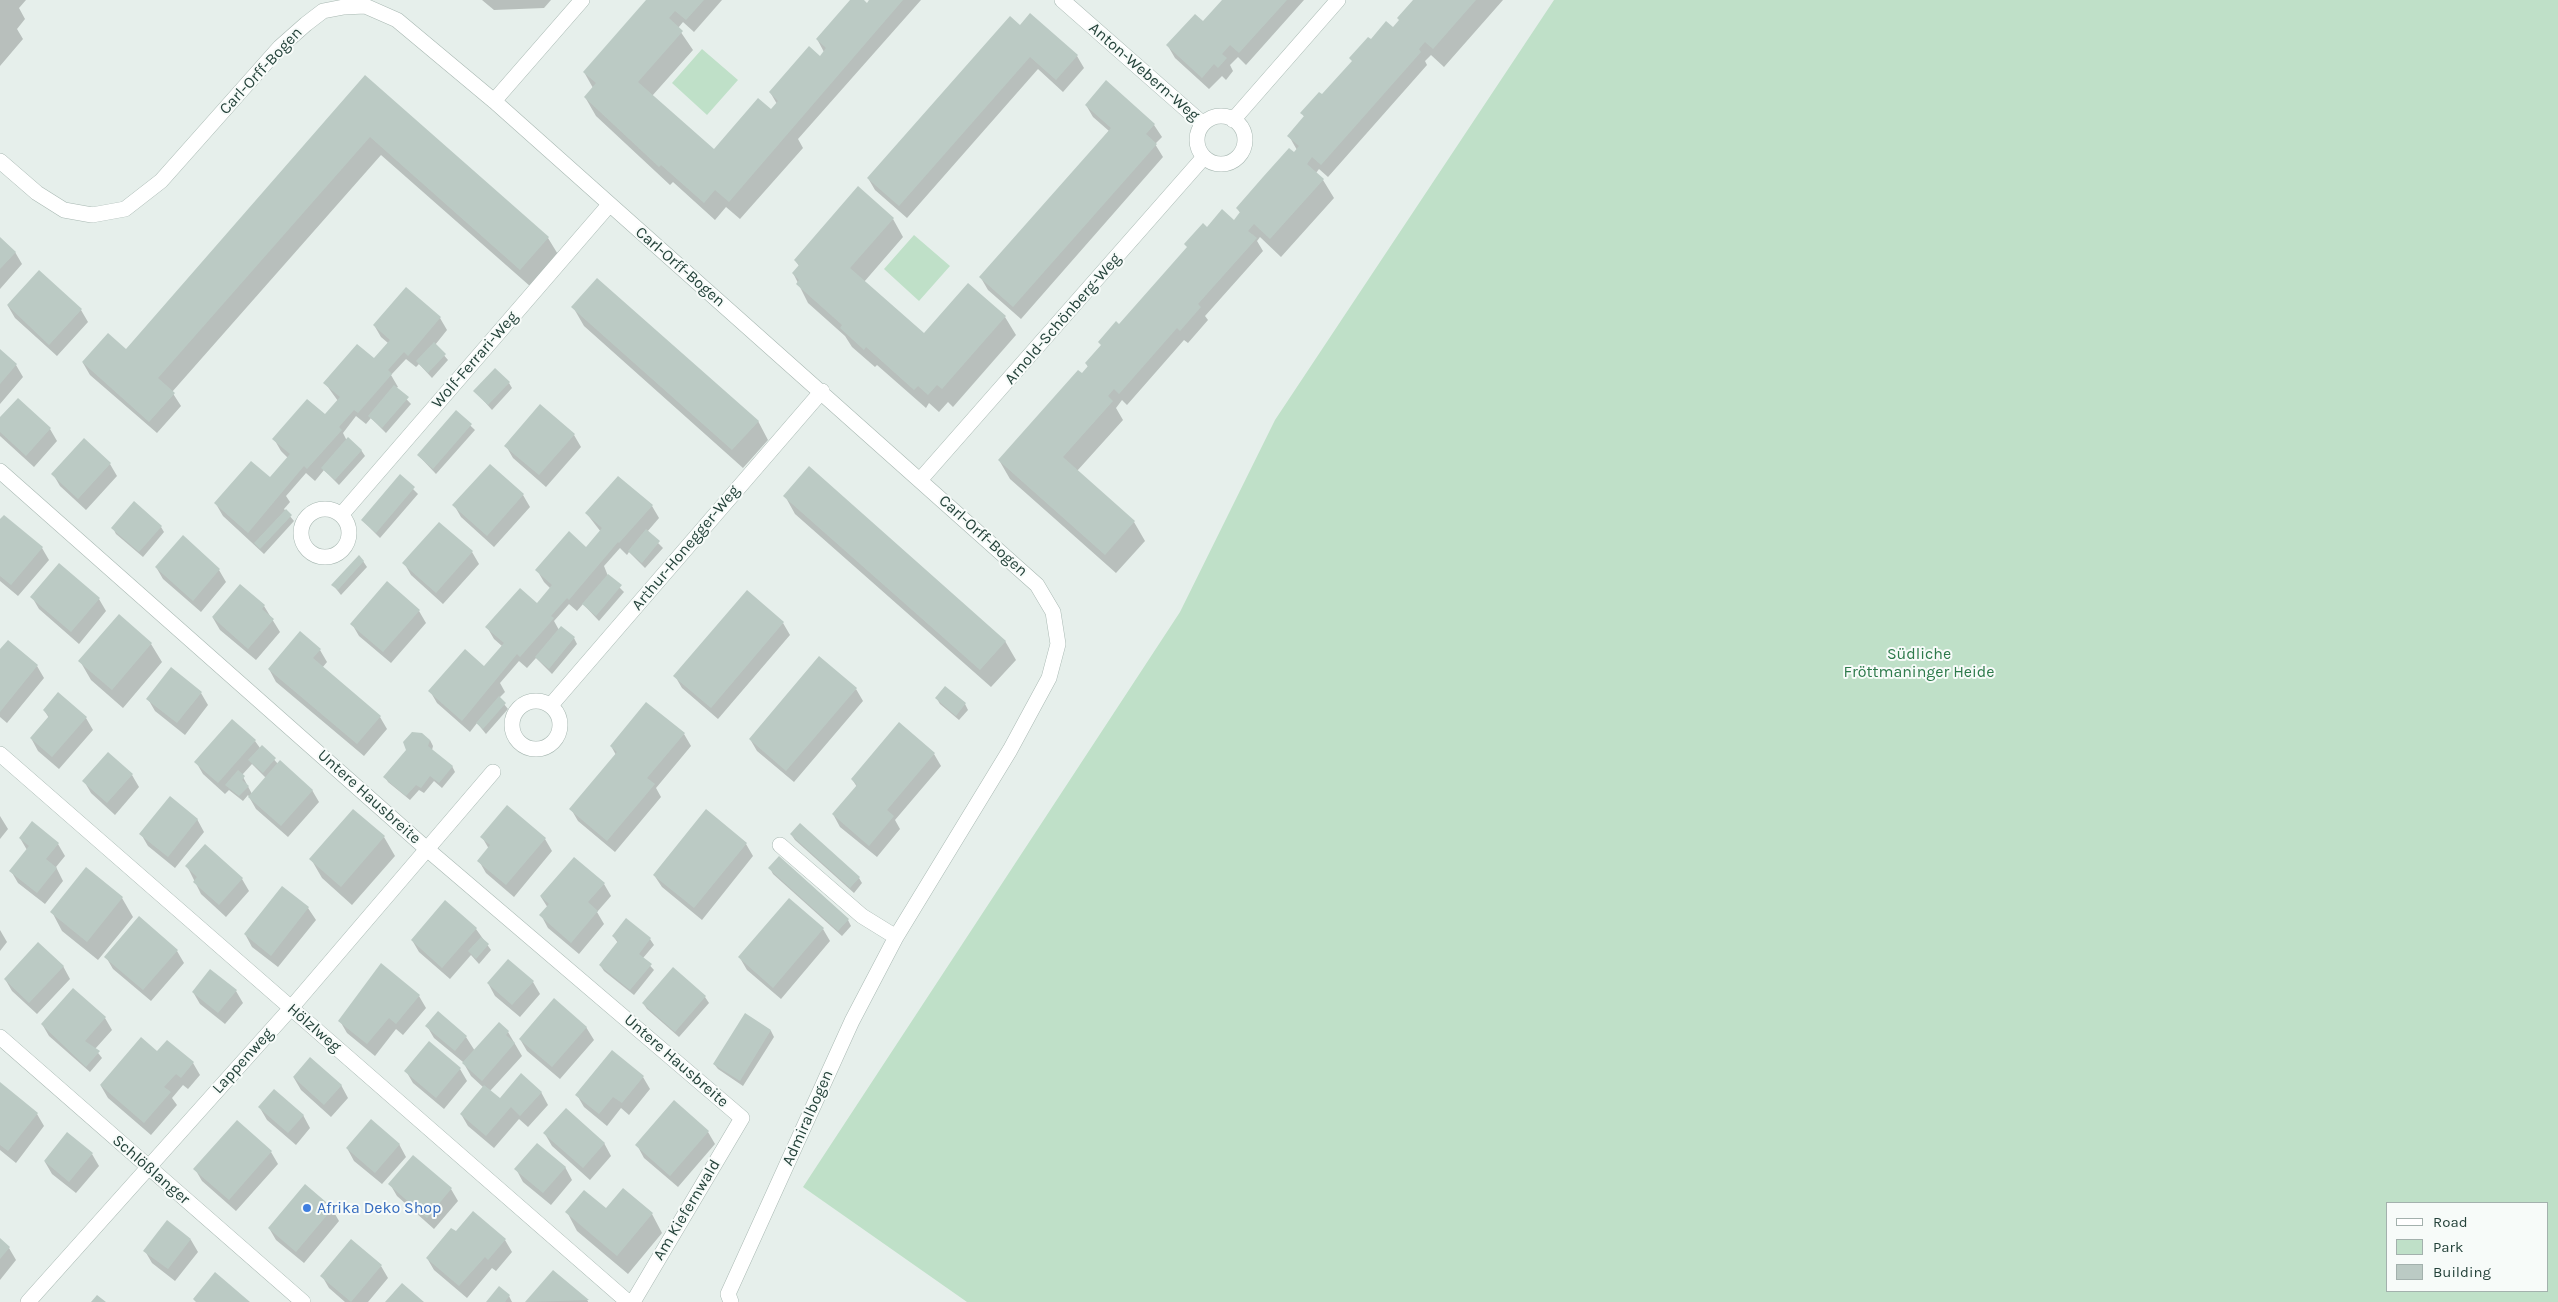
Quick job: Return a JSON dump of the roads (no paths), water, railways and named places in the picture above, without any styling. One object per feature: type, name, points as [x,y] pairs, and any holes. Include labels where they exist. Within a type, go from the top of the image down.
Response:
[{"type":"street","points":[[494,101],[582,0]]},
{"type":"street","name":"Anton-Webern-Weg","points":[[1062,0],[1203,124]]},
{"type":"street","points":[[1233,120],[1338,0]]},
{"type":"street","name":"Carl-Orff-Bogen","points":[[0,161],[37,193],[64,210],[92,216],[125,208],[160,181],[280,47],[323,11],[344,6],[365,6],[397,20],[494,101],[822,391],[1037,586],[1053,612],[1058,644],[1048,678],[1010,750],[896,936]]},
{"type":"street","points":[[1217,116],[1233,120],[1243,132],[1244,140],[1240,154],[1226,163],[1218,164],[1204,158],[1200,152],[1197,137],[1203,124],[1217,116]]},
{"type":"street","name":"Arnold-Schönberg-Weg","points":[[920,480],[1204,158]]},
{"type":"street","name":"Wolf-Ferrari-Weg","points":[[341,516],[610,205]]},
{"type":"street","name":"Arthur-Honegger-Weg","points":[[551,705],[822,391]]},
{"type":"street","name":"Untere Hausbreite","points":[[0,471],[428,850],[742,1118]]},
{"type":"street","name":"Hölzlweg","points":[[0,754],[628,1302]]},
{"type":"street","name":"Lappenweg","points":[[28,1302],[291,1008],[493,772]]},
{"type":"street","points":[[780,844],[862,916],[896,936]]},
{"type":"street","name":"Admiralbogen","points":[[731,1302],[728,1294],[838,1050],[896,936]]},
{"type":"street","name":"Schlößlanger","points":[[0,1037],[303,1302]]},
{"type":"street","name":"Am Kiefernwald","points":[[633,1302],[742,1118]]},
{"type":"place","name":"Afrika Deko Shop","points":[[307,1208]]},
{"type":"park label","name":"Südliche Fröttmaninger Heide","points":[[1919,663]]}]
